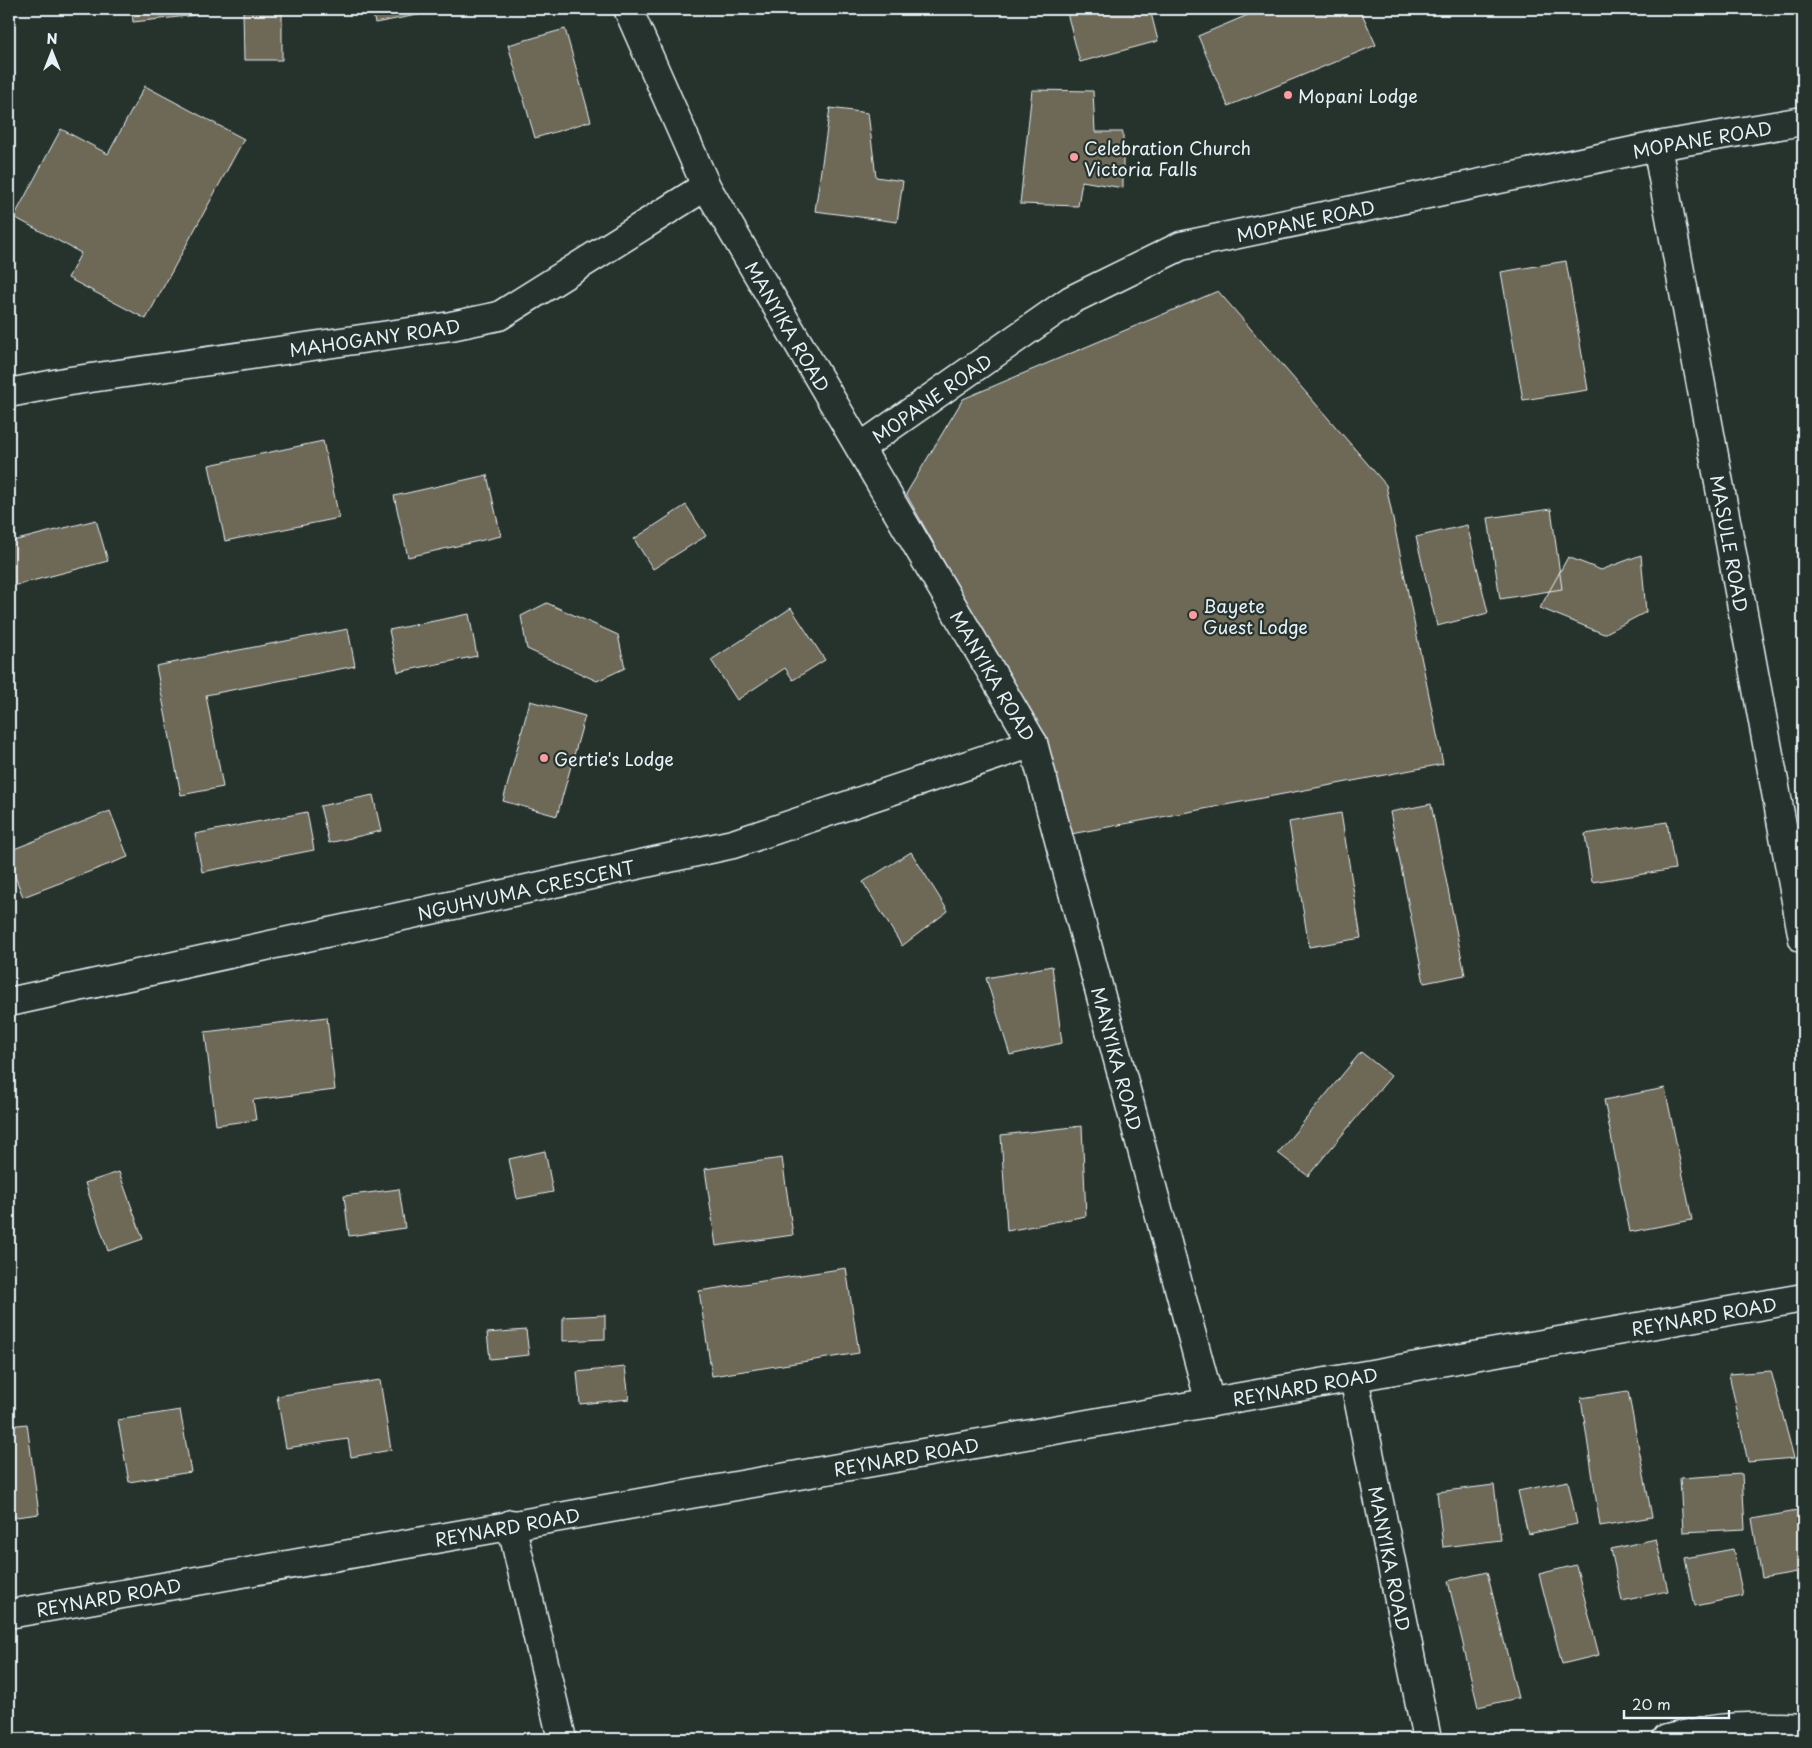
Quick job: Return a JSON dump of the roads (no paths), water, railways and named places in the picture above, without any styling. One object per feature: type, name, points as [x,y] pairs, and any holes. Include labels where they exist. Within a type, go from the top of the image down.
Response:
[{"type":"street","name":"MANYIKA ROAD","points":[[628,9],[706,186],[861,447],[1033,743],[1210,1404]]},
{"type":"street","name":"MOPANE ROAD","points":[[861,447],[1071,300],[1181,246],[1657,146],[1803,121]]},
{"type":"street","name":"MASULE ROAD","points":[[1657,146],[1803,939]]},
{"type":"street","name":"MAHOGANY ROAD","points":[[9,393],[70,381],[441,327],[499,316],[706,186]]},
{"type":"street","name":"NGUHVUMA CRESCENT","points":[[9,1002],[733,844],[1033,743]]},
{"type":"street","name":"REYNARD ROAD","points":[[9,1614],[512,1524],[1210,1404],[1803,1298]]},
{"type":"street","name":"MANYIKA ROAD","points":[[1354,1378],[1427,1739]]},
{"type":"street","points":[[512,1524],[562,1739]]},
{"type":"street","points":[[1667,1739],[1697,1732],[1750,1725],[1803,1728]]},
{"type":"place","name":"Mopani Lodge","points":[[1288,95]]},
{"type":"place","name":"Celebration Church Victoria Falls","points":[[1074,157]]},
{"type":"place","name":"Bayete Guest Lodge","points":[[1193,615]]},
{"type":"place","name":"Gertie's Lodge","points":[[544,758]]}]
